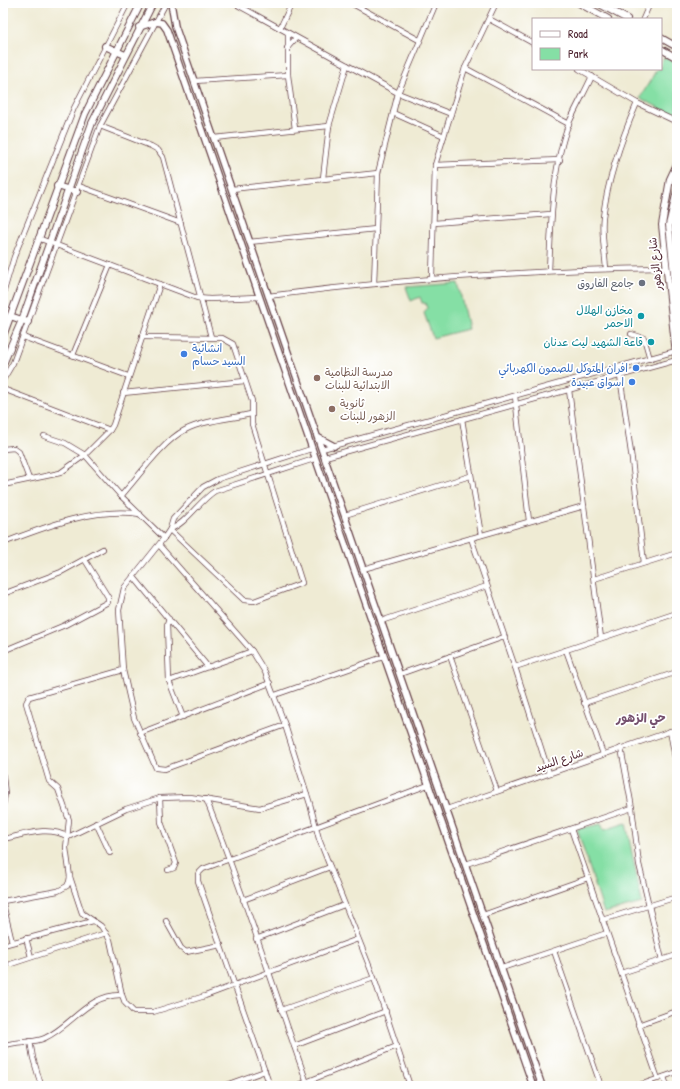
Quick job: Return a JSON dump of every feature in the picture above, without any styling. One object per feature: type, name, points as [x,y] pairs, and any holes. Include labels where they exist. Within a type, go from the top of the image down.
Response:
[{"type":"main road","points":[[3,336],[57,186],[85,114],[140,3]]},
{"type":"main road","points":[[3,364],[25,321],[50,242],[92,123],[125,55],[153,3]]},
{"type":"main road","points":[[579,3],[606,18]]},
{"type":"main road","points":[[598,3],[625,18]]},
{"type":"main road","points":[[140,27],[154,22]]},
{"type":"main road","points":[[662,39],[677,47]]},
{"type":"main road","points":[[105,46],[125,55]]},
{"type":"main road","points":[[662,50],[677,58]]},
{"type":"main road","name":"شارع الزهور","points":[[677,164],[662,225],[665,268],[677,361]]},
{"type":"main road","points":[[57,186],[68,190],[78,189]]},
{"type":"main road","name":"شارع الزهور","points":[[677,191],[669,225],[674,245],[677,303]]},
{"type":"main road","points":[[10,316],[25,321]]},
{"type":"street","points":[[3,294],[14,257],[64,131],[105,46],[128,3]]},
{"type":"street","points":[[3,380],[13,363],[22,337],[25,321],[78,189],[100,126],[154,22],[166,3]]},
{"type":"street","points":[[171,3],[175,26],[249,242],[319,438],[542,1086]]},
{"type":"street","points":[[234,3],[398,93],[450,114]]},
{"type":"street","points":[[280,28],[292,3]]},
{"type":"street","points":[[351,3],[420,40]]},
{"type":"street","points":[[374,284],[378,173],[398,93],[436,3]]},
{"type":"street","points":[[432,278],[435,165],[465,68],[496,3]]},
{"type":"street","points":[[643,18],[650,3]]},
{"type":"street","points":[[489,19],[532,42]]},
{"type":"street","points":[[154,22],[162,23],[165,26],[314,459],[533,1086]]},
{"type":"street","points":[[288,33],[288,75],[295,129]]},
{"type":"street","points":[[287,48],[296,38]]},
{"type":"street","points":[[323,178],[328,126],[347,65]]},
{"type":"street","points":[[181,71],[190,68]]},
{"type":"street","points":[[465,68],[569,124]]},
{"type":"street","points":[[581,70],[637,102],[677,122]]},
{"type":"street","points":[[194,81],[288,75]]},
{"type":"street","points":[[550,271],[552,214],[560,160],[569,124],[592,76]]},
{"type":"street","points":[[606,269],[603,219],[609,185],[620,144],[637,102]]},
{"type":"street","points":[[393,114],[444,136]]},
{"type":"street","points":[[100,126],[151,146],[158,150],[163,157],[211,337]]},
{"type":"street","points":[[214,138],[328,126]]},
{"type":"street","points":[[435,165],[560,160]]},
{"type":"street","points":[[232,190],[323,178],[378,173]]},
{"type":"street","points":[[78,189],[182,224]]},
{"type":"street","points":[[434,223],[552,214]]},
{"type":"street","points":[[249,242],[376,229]]},
{"type":"street","points":[[38,238],[202,299],[259,297]]},
{"type":"street","points":[[73,355],[110,265]]},
{"type":"street","points":[[268,296],[432,278],[550,271],[665,268]]},
{"type":"street","points":[[3,485],[60,473],[86,455],[110,430],[113,425],[128,376],[160,284]]},
{"type":"street","points":[[631,334],[644,338],[650,359]]},
{"type":"street","points":[[22,337],[128,376]]},
{"type":"street","points":[[142,337],[225,338],[233,344],[252,404],[252,424],[267,474],[303,580],[301,584],[254,601],[244,600],[170,529]]},
{"type":"street","points":[[322,449],[676,351]]},
{"type":"street","points":[[325,457],[677,361]]},
{"type":"street","points":[[287,377],[296,374]]},
{"type":"street","points":[[620,376],[632,460],[644,563]]},
{"type":"street","points":[[123,393],[245,381]]},
{"type":"street","points":[[3,389],[110,430]]},
{"type":"street","points":[[569,390],[601,638]]},
{"type":"street","points":[[515,396],[529,521]]},
{"type":"street","points":[[121,496],[169,441],[180,432],[193,427],[251,414]]},
{"type":"street","points":[[462,419],[470,476],[481,535]]},
{"type":"street","points":[[44,436],[65,443],[86,455],[121,496],[164,538]]},
{"type":"street","points":[[319,438],[334,446]]},
{"type":"street","points":[[3,449],[17,450],[29,479]]},
{"type":"street","points":[[285,725],[162,770],[154,766],[140,733],[130,702],[123,670],[119,630],[119,603],[124,588],[132,576],[164,538],[170,529],[173,519],[203,487],[218,479],[311,449]]},
{"type":"street","points":[[170,529],[178,526],[203,499],[215,491],[314,459]]},
{"type":"street","points":[[345,515],[470,476]]},
{"type":"street","points":[[364,569],[584,506]]},
{"type":"street","points":[[3,543],[59,524],[110,512],[140,514]]},
{"type":"street","points":[[471,538],[549,773]]},
{"type":"street","points":[[158,546],[252,651],[260,661],[270,683],[285,725],[316,827],[330,867],[386,1012],[409,1085],[402,1086]]},
{"type":"street","points":[[3,594],[61,572],[103,549]]},
{"type":"street","points":[[594,579],[677,553]]},
{"type":"street","points":[[3,651],[65,625],[108,602],[108,597],[85,560]]},
{"type":"street","points":[[132,576],[208,667]]},
{"type":"street","points":[[381,621],[487,586]]},
{"type":"street","points":[[515,667],[677,613]]},
{"type":"street","points":[[169,619],[167,625],[169,681],[182,717]]},
{"type":"street","points":[[400,674],[504,636]]},
{"type":"street","points":[[566,650],[603,754]]},
{"type":"street","points":[[169,681],[252,651]]},
{"type":"street","points":[[450,656],[497,791]]},
{"type":"street","points":[[275,695],[383,657]]},
{"type":"street","points":[[123,670],[29,697],[26,704],[49,780],[58,789],[67,812],[69,820],[66,853],[70,877],[82,913],[101,926],[112,944],[125,1004],[134,1012],[153,1012],[268,974],[358,939]]},
{"type":"street","points":[[584,703],[677,672]]},
{"type":"street","points":[[140,733],[270,683]]},
{"type":"street","points":[[397,697],[403,697],[407,694]]},
{"type":"street","name":"شارع السيد","points":[[447,809],[677,729]]},
{"type":"street","points":[[670,731],[677,768]]},
{"type":"street","points":[[621,748],[632,808],[639,864],[662,960]]},
{"type":"street","points":[[3,776],[3,805]]},
{"type":"street","points":[[270,1086],[197,877],[203,869],[428,786]]},
{"type":"street","points":[[68,837],[144,802],[160,798],[190,797],[260,808],[307,794]]},
{"type":"street","points":[[160,798],[161,822],[176,863],[174,868],[168,870]]},
{"type":"street","points":[[206,799],[230,859],[256,939],[307,1084]]},
{"type":"street","points":[[466,864],[632,808]]},
{"type":"street","points":[[96,823],[110,853]]},
{"type":"street","points":[[571,829],[658,1079]]},
{"type":"street","points":[[3,839],[51,831],[61,833],[68,837]]},
{"type":"street","points":[[243,900],[330,867]]},
{"type":"street","points":[[3,901],[58,891],[67,886],[70,877]]},
{"type":"street","points":[[483,915],[588,878]]},
{"type":"street","points":[[602,920],[649,907],[677,897]]},
{"type":"street","points":[[3,904],[12,942]]},
{"type":"street","points":[[256,939],[344,905]]},
{"type":"street","points":[[3,945],[93,920]]},
{"type":"street","points":[[166,921],[181,948],[186,952],[221,945]]},
{"type":"street","points":[[11,964],[106,933]]},
{"type":"street","points":[[502,968],[607,933]]},
{"type":"street","points":[[26,938],[31,957]]},
{"type":"street","points":[[554,951],[601,1086]]},
{"type":"street","points":[[621,973],[677,955]]},
{"type":"street","points":[[281,1010],[374,978]]},
{"type":"street","points":[[3,1046],[16,1042],[39,1041],[49,1036],[95,1001],[107,996],[122,995]]},
{"type":"street","points":[[505,1006],[514,1003]]},
{"type":"street","points":[[638,1025],[677,1011]]},
{"type":"street","points":[[294,1046],[386,1012]]},
{"type":"street","points":[[30,1041],[33,1058],[41,1085]]},
{"type":"street","points":[[296,1086],[307,1084],[397,1046]]},
{"type":"street","points":[[223,1086],[265,1071]]},
{"type":"street","points":[[636,1086],[644,1085],[677,1072]]},
{"type":"street","points":[[664,1077],[667,1086]]},
{"type":"green space","points":[[664,57],[677,64],[677,117],[640,98],[656,70],[662,70],[662,60]]},
{"type":"green space","points":[[458,283],[468,329],[433,338],[424,313],[427,308],[425,303],[422,303],[420,297],[411,301],[406,287]]},
{"type":"green space","points":[[626,823],[642,903],[604,913],[577,829],[601,824],[604,830]]},
{"type":"place","name":"جامع الفاروق","points":[[642,283]]},
{"type":"place","name":"مخازن الهلال الاحمر","points":[[641,316]]},
{"type":"place","name":"قاعة الشهيد ليث عدنان","points":[[651,342]]},
{"type":"place","name":"انشائية السيد حسام","points":[[184,354]]},
{"type":"place","name":"افران المتوكل للصمون الكهربائي","points":[[636,368]]},
{"type":"place","name":"مدرسة النظامية الابتدائية للبنات","points":[[317,378]]},
{"type":"place","name":"اسواق عبيدة","points":[[632,382]]},
{"type":"place","name":"ثانوية الزهور للبنات","points":[[332,409]]},
{"type":"district","name":"حي الزهور","points":[[641,717]]}]
